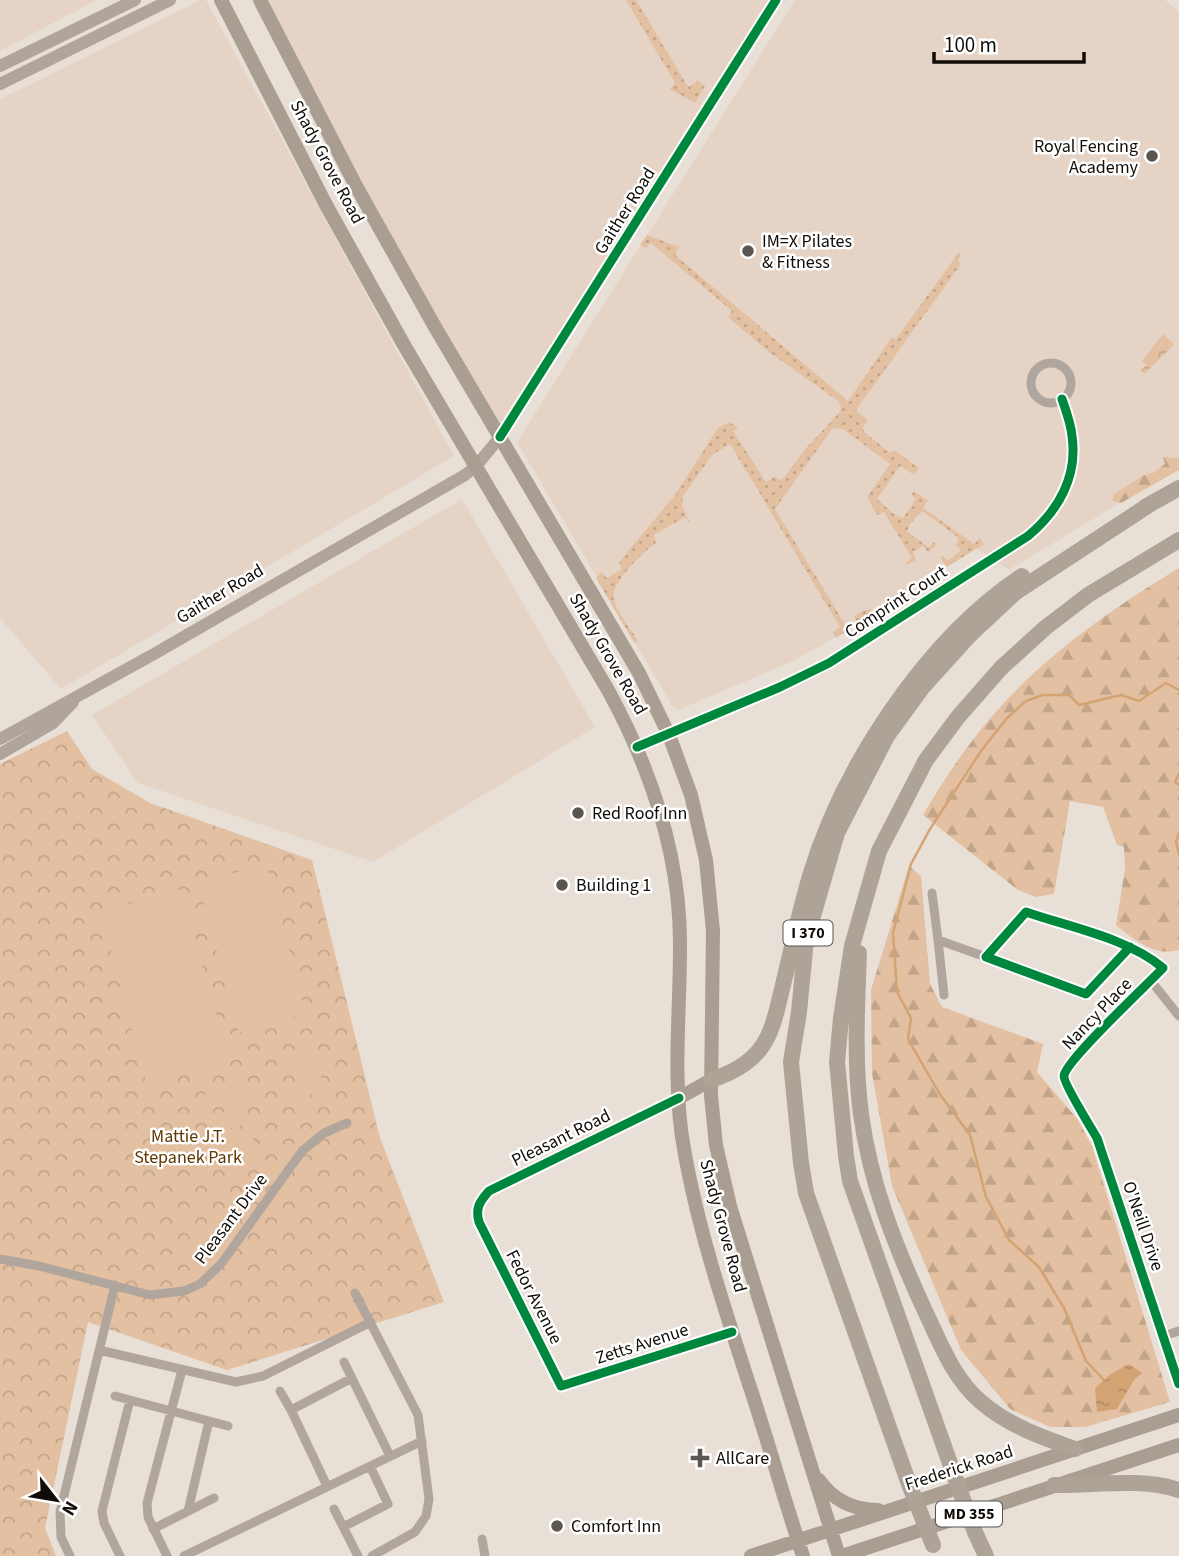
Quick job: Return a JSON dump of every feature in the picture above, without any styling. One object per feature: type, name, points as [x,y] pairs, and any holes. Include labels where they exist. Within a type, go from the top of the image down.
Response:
[{"type":"highway","name":"I 370","points":[[936,1551],[909,1484],[804,1183],[792,1062],[806,940],[836,833],[887,736],[922,688],[969,636],[1016,592],[1179,488]]},
{"type":"highway","points":[[711,1080],[744,1066],[768,1036],[811,874],[823,839],[850,779],[897,699],[953,634],[997,592],[1066,546],[1152,503]]},
{"type":"highway","name":"I 370","points":[[985,1556],[850,1181],[837,1062],[852,946],[879,851],[926,760],[958,717],[1001,668],[1045,628],[1088,595],[1179,540]]},
{"type":"highway","points":[[861,908],[857,1027],[861,1113],[873,1173],[899,1255],[947,1360],[978,1400],[1007,1421],[1075,1449]]},
{"type":"highway","points":[[1054,1485],[1089,1486],[1126,1482],[1160,1484],[1179,1490]]},
{"type":"main road","points":[[0,66],[135,0]]},
{"type":"main road","points":[[0,85],[170,0]]},
{"type":"main road","name":"Shady Grove Road","points":[[221,0],[326,203],[404,345],[608,691],[637,747],[658,805],[674,866],[680,947],[679,1098],[683,1147],[696,1209],[732,1332],[803,1556]]},
{"type":"main road","name":"Shady Grove Road","points":[[260,0],[335,146],[435,327],[639,673],[669,735],[691,795],[706,860],[713,931],[711,1080],[716,1145],[730,1206],[841,1556]]},
{"type":"main road","points":[[305,68],[331,125],[335,146]]},
{"type":"main road","name":"Gaither Road","points":[[1,735],[154,654],[447,485],[477,466],[500,437]]},
{"type":"main road","name":"Gaither Road","points":[[0,754],[53,723],[83,692]]},
{"type":"main road","name":"Pleasant Road","points":[[679,1098],[711,1080]]},
{"type":"main road","name":"Frederick Road","points":[[751,1556],[1179,1415]]},
{"type":"main road","name":"MD 355","points":[[841,1556],[1179,1445]]},
{"type":"main road","points":[[814,1473],[826,1490],[842,1503],[863,1510],[891,1510]]},
{"type":"main road","points":[[876,1556],[884,1542]]},
{"type":"street","name":"Gaither Road","points":[[500,437],[776,0]]},
{"type":"street","name":"Comprint Court","points":[[1054,363],[1063,366],[1068,372],[1071,386],[1062,399],[1045,402],[1035,395],[1031,384],[1038,368],[1054,363]]},
{"type":"street","name":"Comprint Court","points":[[637,747],[829,663],[1028,536],[1058,504],[1070,471],[1072,435],[1062,399]]},
{"type":"street","points":[[932,893],[944,995]]},
{"type":"street","name":"Nancy Place","points":[[986,957],[1026,912],[1130,947],[1149,956],[1163,968],[1066,1070],[1063,1076],[1065,1084]]},
{"type":"street","name":"Nancy Place","points":[[938,940],[1086,994],[1130,947]]},
{"type":"street","points":[[1151,981],[1179,1016]]},
{"type":"street","name":"O'Neill Drive","points":[[1065,1084],[1097,1138],[1179,1384]]},
{"type":"street","name":"Pleasant Road","points":[[479,1222],[476,1212],[489,1191],[679,1098]]},
{"type":"street","name":"Pleasant Drive","points":[[0,1259],[39,1266],[150,1295],[184,1291],[200,1284],[221,1264],[302,1152],[324,1133],[347,1124]]},
{"type":"street","name":"Fedor Avenue","points":[[479,1222],[561,1386]]},
{"type":"street","points":[[70,1556],[61,1537],[60,1512],[115,1285]]},
{"type":"street","points":[[355,1293],[418,1415],[429,1499],[426,1516],[419,1527],[410,1536],[372,1556]]},
{"type":"street","points":[[99,1350],[230,1382],[256,1378],[371,1322]]},
{"type":"street","points":[[1163,1336],[1179,1331]]},
{"type":"street","name":"Zetts Avenue","points":[[561,1386],[732,1332]]},
{"type":"street","points":[[344,1362],[390,1456]]},
{"type":"street","points":[[167,1556],[148,1517],[147,1503],[182,1370]]},
{"type":"street","points":[[291,1409],[352,1378]]},
{"type":"street","points":[[280,1391],[327,1486]]},
{"type":"street","points":[[115,1396],[228,1426]]},
{"type":"street","points":[[120,1556],[104,1524],[102,1511],[130,1400]]},
{"type":"street","points":[[188,1511],[209,1421]]},
{"type":"street","points":[[184,1556],[422,1441]]},
{"type":"street","points":[[343,1527],[387,1504],[370,1466]]},
{"type":"street","points":[[153,1529],[214,1498]]},
{"type":"street","points":[[334,1509],[358,1556]]},
{"type":"street","points":[[482,1539],[485,1556]]},
{"type":"shaded area","points":[[0,0],[97,0],[0,51]]},
{"type":"shaded area","points":[[201,0],[206,0],[454,456],[61,689],[0,618],[0,99]]},
{"type":"shaded area","points":[[262,0],[774,0],[500,434]]},
{"type":"shaded area","points":[[795,0],[1165,0],[1179,12],[1179,467],[1009,570],[976,548],[819,647],[789,663],[678,710],[673,707],[517,442]]},
{"type":"shaded area","points":[[462,499],[595,727],[373,862],[138,783],[92,715]]},
{"type":"green space","points":[[626,0],[636,0],[688,87],[698,81],[705,86],[695,103],[670,89],[675,83]]},
{"type":"green space","points":[[647,235],[679,247],[675,255],[848,401],[892,337],[896,339],[959,252],[961,253],[958,262],[961,264],[856,410],[868,421],[863,427],[864,432],[890,453],[894,450],[919,468],[914,475],[900,466],[877,499],[903,518],[916,499],[911,494],[914,492],[928,500],[923,508],[974,544],[980,538],[984,544],[947,567],[940,557],[943,556],[947,561],[961,550],[956,545],[959,538],[922,511],[910,524],[907,532],[929,547],[933,542],[937,545],[928,552],[923,546],[913,552],[916,560],[907,565],[906,562],[912,558],[884,512],[877,515],[868,499],[890,464],[843,429],[833,428],[775,509],[846,626],[856,621],[854,616],[862,611],[876,612],[836,638],[833,632],[840,627],[730,444],[712,455],[683,496],[682,505],[690,523],[685,517],[654,535],[656,543],[636,560],[617,585],[614,600],[637,639],[636,643],[633,641],[596,578],[601,572],[607,578],[622,569],[619,562],[675,495],[718,428],[728,423],[738,428],[733,431],[766,482],[774,477],[782,480],[807,447],[839,413],[841,407],[838,401],[769,352],[728,317],[732,311],[651,243],[646,248],[640,245]]},
{"type":"green space","points":[[1163,334],[1174,344],[1145,374],[1141,371],[1146,365],[1142,361]]},
{"type":"green space","points":[[1163,457],[1179,458],[1179,470],[1121,503],[1112,501],[1114,494],[1165,464]]},
{"type":"green space","points":[[1179,568],[1179,950],[1170,952],[1145,946],[1116,925],[1125,869],[1124,847],[1117,845],[1103,807],[1070,801],[1054,894],[1036,897],[1018,890],[923,815],[965,750],[1014,692],[1081,634],[1129,599]]},
{"type":"green space","name":"Mattie J.T. Stepanek Park","points":[[67,731],[92,769],[150,803],[312,860],[380,1138],[444,1302],[227,1370],[88,1322],[45,1528],[56,1556],[0,1556],[0,764]]},
{"type":"green space","points":[[266,864],[306,1014],[239,1033],[198,883]]},
{"type":"green space","points":[[909,866],[921,876],[930,984],[942,1007],[1043,1044],[1037,1072],[1078,1120],[1092,1146],[1170,1402],[1085,1427],[1050,1427],[1010,1409],[961,1350],[892,1186],[872,1073],[871,990]]},
{"type":"green space","points":[[182,889],[229,1061],[147,1084],[100,912]]},
{"type":"green space","points":[[313,1047],[325,1091],[301,1098],[290,1053]]},
{"type":"green space","points":[[240,1085],[243,1101],[209,1109],[205,1093]]},
{"type":"green space","points":[[245,1107],[249,1123],[215,1132],[211,1116]]},
{"type":"green space","points":[[251,1130],[255,1146],[220,1154],[216,1138]]},
{"type":"water","points":[[1129,1364],[1142,1373],[1134,1380],[1117,1409],[1097,1412],[1095,1388],[1111,1374]]},
{"type":"waterway","points":[[1104,1380],[1086,1361],[1064,1308],[1039,1267],[1009,1240],[986,1197],[970,1135],[939,1093],[908,1039],[911,1018],[897,992],[893,933],[911,864],[930,829],[981,751],[1007,718],[1026,701],[1043,695],[1069,695],[1079,705],[1121,695],[1139,701],[1166,683],[1179,690]]},
{"type":"waterway","points":[[1179,774],[1175,782],[1179,785]]},
{"type":"waterway","points":[[1179,834],[1176,841],[1179,854]]},
{"type":"cycle path","points":[[500,437],[776,0]]},
{"type":"cycle path","points":[[637,747],[780,687],[829,663],[1028,536],[1057,504],[1069,479],[1072,436],[1062,399]]},
{"type":"cycle path","points":[[1130,947],[1086,994],[986,957],[1026,912],[1116,941],[1133,949],[1149,958],[1163,968],[1092,1039],[1064,1076],[1072,1096],[1097,1138],[1179,1384]]},
{"type":"cycle path","points":[[679,1098],[489,1191],[479,1205],[479,1222],[561,1386],[732,1332]]},
{"type":"place","name":"Royal Fencing Academy","points":[[1152,156]]},
{"type":"place","name":"IM=X Pilates & Fitness","points":[[748,251]]},
{"type":"place","name":"Red Roof Inn","points":[[578,813]]},
{"type":"place","name":"Building 1","points":[[562,885]]},
{"type":"place","name":"AllCare","points":[[700,1458]]},
{"type":"place","name":"Comfort Inn","points":[[557,1526]]}]
